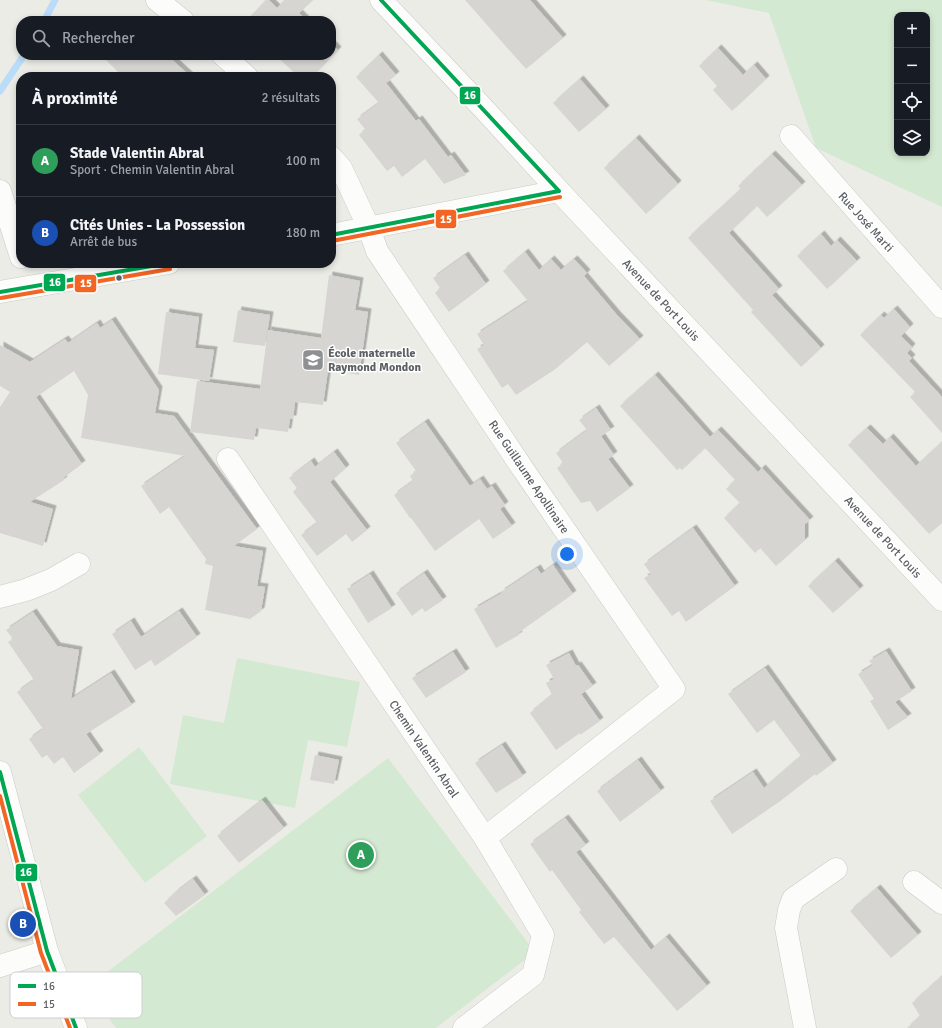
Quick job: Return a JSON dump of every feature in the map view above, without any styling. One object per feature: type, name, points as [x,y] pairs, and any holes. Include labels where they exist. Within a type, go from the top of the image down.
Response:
[{"type":"street","points":[[157,0],[177,16]]},
{"type":"street","name":"Avenue de Port Louis","points":[[381,0],[942,600]]},
{"type":"street","points":[[228,60],[242,72]]},
{"type":"street","name":"Rue José Marti","points":[[791,136],[942,307]]},
{"type":"street","name":"Rue Guillaume Apollinaire","points":[[336,162],[341,168],[369,228],[377,251],[527,475],[674,688],[484,838]]},
{"type":"street","points":[[0,191],[16,241]]},
{"type":"street","points":[[336,234],[558,191]]},
{"type":"street","points":[[24,268],[30,287]]},
{"type":"street","points":[[0,292],[140,268]]},
{"type":"street","name":"Chemin Valentin Abral","points":[[228,459],[484,838],[543,935],[533,975],[464,1028]]},
{"type":"street","points":[[0,597],[26,590],[51,580],[79,564]]},
{"type":"street","points":[[0,772],[47,951],[55,972]]},
{"type":"street","points":[[805,1028],[786,928],[789,910],[793,899],[836,869]]},
{"type":"street","points":[[914,882],[942,903]]},
{"type":"street","points":[[0,966],[47,951]]},
{"type":"street","points":[[72,1018],[76,1028]]},
{"type":"green space","points":[[705,0],[942,0],[942,207],[816,148],[769,13]]},
{"type":"green space","points":[[237,658],[360,682],[347,747],[308,740],[295,808],[170,784],[183,715],[224,723]]},
{"type":"green space","points":[[139,747],[207,836],[145,883],[78,795]]},
{"type":"green space","points":[[388,758],[535,952],[436,1028],[116,1028],[108,1018],[142,1018],[142,972],[107,972]]},
{"type":"building","points":[[266,0],[269,0],[277,8],[285,0],[313,0],[299,13],[302,16],[251,16]]},
{"type":"building","points":[[465,0],[530,0],[563,38],[526,69]]},
{"type":"building","points":[[718,48],[743,75],[754,65],[766,79],[732,111],[713,90],[717,86],[699,66]]},
{"type":"building","points":[[379,55],[396,75],[386,83],[416,121],[419,119],[448,157],[451,155],[466,175],[444,184],[425,159],[402,177],[394,166],[387,171],[359,135],[365,129],[357,119],[379,103],[356,77]]},
{"type":"building","points":[[106,60],[172,60],[186,72],[118,72]]},
{"type":"building","points":[[280,60],[328,60],[317,72],[294,72]]},
{"type":"building","points":[[580,79],[606,109],[579,132],[553,103]]},
{"type":"building","points":[[636,138],[678,184],[646,214],[604,168]]},
{"type":"building","points":[[772,154],[802,185],[767,217],[757,206],[729,233],[779,289],[772,295],[821,348],[801,367],[751,312],[753,310],[688,238],[741,189],[738,186]]},
{"type":"building","points":[[821,234],[831,246],[837,240],[857,261],[827,289],[797,256]]},
{"type":"building","points":[[525,252],[539,270],[551,259],[561,270],[574,259],[587,273],[584,276],[617,315],[640,339],[609,366],[587,342],[554,370],[516,395],[508,384],[502,388],[477,349],[484,345],[477,334],[528,301],[503,271]]},
{"type":"building","points":[[465,255],[486,284],[449,312],[435,293],[440,288],[433,278]]},
{"type":"building","name":"École maternelle Raymond Mondon","points":[[329,275],[360,281],[355,310],[368,312],[359,375],[328,370],[323,405],[295,402],[293,419],[290,419],[288,432],[256,428],[254,440],[190,432],[197,381],[260,389],[268,330],[321,338]]},
{"type":"building","points":[[894,309],[910,327],[901,336],[912,347],[907,353],[912,358],[909,361],[942,397],[942,433],[910,397],[915,392],[860,335],[881,315],[884,318]]},
{"type":"building","points":[[238,310],[270,315],[265,346],[233,342]]},
{"type":"building","points":[[166,312],[199,317],[195,348],[214,350],[209,381],[158,374]]},
{"type":"building","points":[[112,320],[159,390],[155,413],[174,416],[257,529],[234,546],[263,551],[257,586],[265,587],[261,611],[250,619],[205,610],[213,566],[205,564],[206,559],[169,507],[160,514],[141,486],[185,456],[81,438],[88,395],[74,371],[36,397],[82,464],[63,478],[64,480],[30,502],[53,509],[43,546],[0,533],[0,407],[10,392],[0,386],[0,345],[30,362],[65,339],[68,343],[97,323],[100,328]]},
{"type":"building","points":[[655,375],[710,437],[718,430],[758,472],[762,468],[810,520],[805,524],[805,540],[776,566],[760,548],[755,553],[724,518],[740,503],[726,489],[735,480],[705,448],[682,470],[680,468],[677,470],[620,406]]},
{"type":"building","points":[[596,408],[611,430],[601,436],[614,455],[608,459],[630,488],[597,512],[590,501],[581,503],[557,468],[563,463],[556,453],[587,430],[579,420]]},
{"type":"building","points":[[425,422],[470,486],[480,479],[487,489],[492,486],[505,505],[500,509],[512,526],[493,539],[479,519],[435,551],[394,495],[413,481],[410,476],[416,471],[396,443]]},
{"type":"building","points":[[867,428],[883,444],[890,437],[916,466],[942,442],[942,523],[929,534],[848,445]]},
{"type":"building","points":[[334,452],[346,468],[330,482],[367,530],[352,542],[346,534],[317,556],[301,535],[317,523],[293,492],[297,488],[289,478],[311,461],[315,467]]},
{"type":"building","points":[[693,528],[735,586],[686,622],[679,611],[672,616],[644,578],[651,574],[644,564]]},
{"type":"building","points":[[835,561],[860,589],[833,613],[808,586]]},
{"type":"building","points":[[553,565],[573,594],[518,633],[519,635],[496,648],[474,609],[502,593],[501,592],[537,568],[541,574]]},
{"type":"building","points":[[424,573],[443,600],[425,612],[422,608],[412,616],[396,593]]},
{"type":"building","points":[[370,574],[392,608],[368,623],[347,589]]},
{"type":"building","points":[[179,611],[197,637],[155,666],[151,660],[135,670],[112,634],[131,621],[141,637]]},
{"type":"building","points":[[33,612],[57,646],[79,650],[71,699],[111,673],[132,705],[86,734],[100,754],[74,773],[63,757],[54,764],[47,755],[42,758],[29,739],[43,729],[17,692],[34,680],[8,642],[13,639],[6,630]]},
{"type":"building","points":[[886,651],[912,691],[895,702],[908,717],[888,730],[870,701],[874,699],[858,674],[873,665],[869,661]]},
{"type":"building","points":[[453,652],[466,672],[426,698],[412,678]]},
{"type":"building","points":[[569,653],[576,666],[578,665],[593,686],[581,694],[600,721],[556,750],[530,713],[552,695],[546,683],[554,679],[546,665]]},
{"type":"building","points":[[765,668],[833,763],[816,776],[815,774],[779,802],[732,834],[710,801],[753,772],[764,788],[801,756],[774,720],[757,733],[728,694]]},
{"type":"building","points":[[502,745],[523,776],[496,793],[475,763]]},
{"type":"building","points":[[315,755],[339,760],[334,784],[310,780]]},
{"type":"building","points":[[638,760],[661,791],[620,822],[597,791]]},
{"type":"building","points":[[262,800],[284,828],[239,863],[217,836]]},
{"type":"building","points":[[565,818],[586,845],[576,852],[651,950],[666,937],[707,986],[677,1011],[614,937],[604,944],[579,912],[581,910],[552,870],[550,872],[530,844]]},
{"type":"building","points":[[193,879],[205,895],[176,916],[164,903]]},
{"type":"building","points":[[877,888],[918,935],[891,958],[850,911]]},
{"type":"building","points":[[942,976],[942,1028],[907,1028],[920,1016],[912,1003]]},
{"type":"waterway","points":[[47,16],[55,0]]},
{"type":"waterway","points":[[0,91],[21,60]]},
{"type":"transit line","name":"16","points":[[381,0],[559,191]]},
{"type":"transit line","name":"16","points":[[336,234],[559,191]]},
{"type":"transit line","name":"15","points":[[336,240],[560,197]]},
{"type":"transit line","name":"16","points":[[0,292],[140,268]]},
{"type":"transit line","name":"15","points":[[1,298],[170,269]]},
{"type":"transit line","name":"16","points":[[0,772],[47,951],[55,972]]},
{"type":"transit line","name":"15","points":[[0,796],[41,953],[48,972]]},
{"type":"transit line","name":"15","points":[[66,1018],[70,1028]]},
{"type":"transit line","name":"16","points":[[72,1018],[76,1028]]},
{"type":"place","name":"École maternelle Raymond Mondon","points":[[313,360]]},
{"type":"place","name":"Stade Valentin Abral","points":[[361,855]]},
{"type":"place","name":"Cités Unies - La Possession","points":[[23,924]]}]
